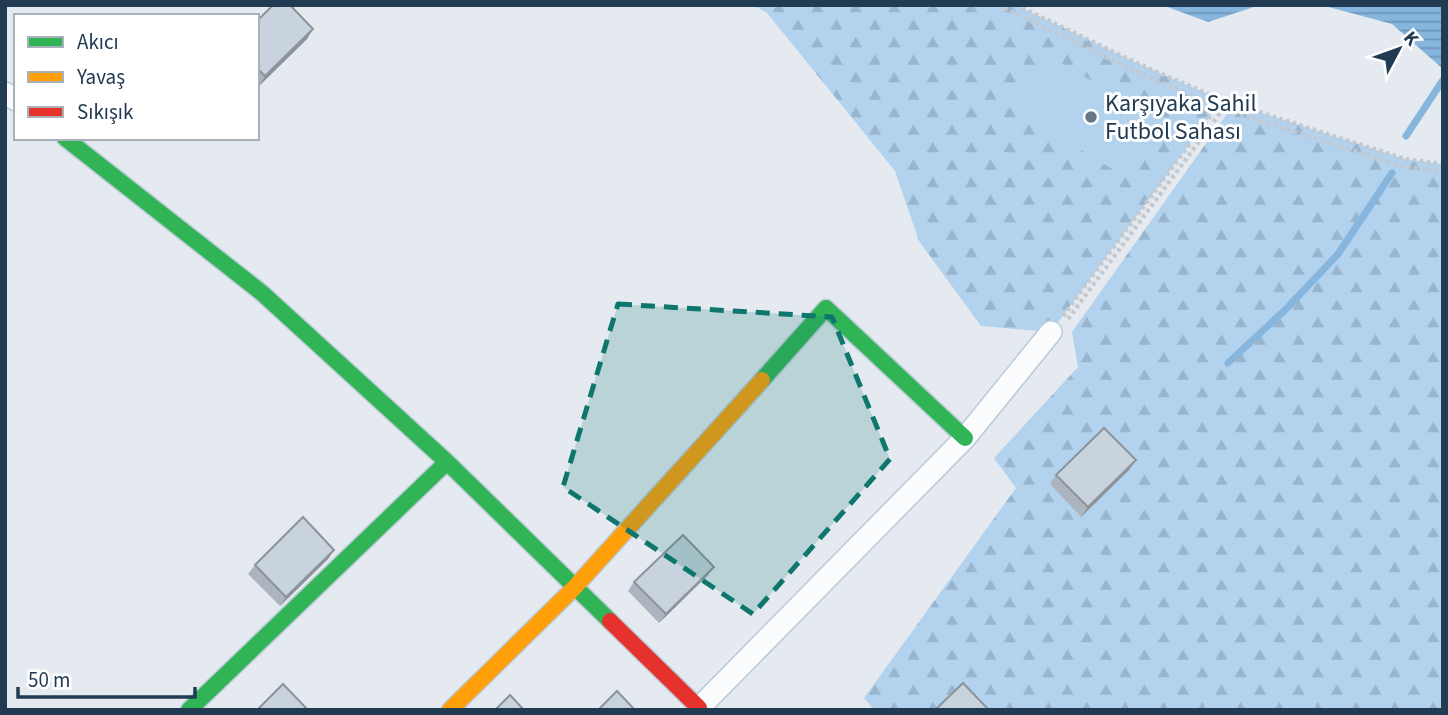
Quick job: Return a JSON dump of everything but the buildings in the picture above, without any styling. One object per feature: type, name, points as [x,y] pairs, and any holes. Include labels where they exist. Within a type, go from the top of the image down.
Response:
[{"type":"street","points":[[68,140],[262,293],[447,462],[698,709],[965,438],[1051,332]]},
{"type":"street","points":[[450,710],[574,588],[826,308],[965,438]]},
{"type":"street","points":[[189,710],[447,462]]},
{"type":"path","points":[[998,5],[1135,71],[1220,108],[1401,166],[1443,172]]},
{"type":"path","points":[[1016,5],[1222,100],[1405,159],[1443,164]]},
{"type":"path","points":[[1051,332],[1220,108],[1222,100]]},
{"type":"highlighted area","points":[[618,304],[832,317],[890,459],[753,614],[563,487]]},
{"type":"green space","points":[[753,5],[1016,5],[1222,100],[1051,332],[981,326],[919,241],[895,171],[767,13]]},
{"type":"green space","name":"Karşıyaka Sahil Futbol Sahası","points":[[1048,56],[1168,124],[1132,181],[1015,110]]},
{"type":"green space","points":[[1234,104],[1405,159],[1443,164],[1443,710],[874,710],[864,698],[1016,488],[994,458],[1078,367],[1072,332]]},
{"type":"shaded area","points":[[1162,5],[1260,5],[1208,22]]},
{"type":"shaded area","points":[[1321,5],[1443,5],[1443,69],[1392,24]]},
{"type":"waterway","points":[[1406,136],[1443,80]]},
{"type":"waterway","points":[[1228,363],[1287,308],[1338,254],[1392,173]]},
{"type":"traffic: fast","points":[[68,140],[262,293],[447,462],[610,621]]},
{"type":"traffic: fast","points":[[762,380],[826,308],[965,438]]},
{"type":"traffic: fast","points":[[189,710],[447,462]]},
{"type":"traffic: slow","points":[[450,710],[574,588],[762,380]]},
{"type":"traffic: jam","points":[[610,621],[699,708]]},
{"type":"place","name":"Karşıyaka Sahil Futbol Sahası","points":[[1091,117]]}]
